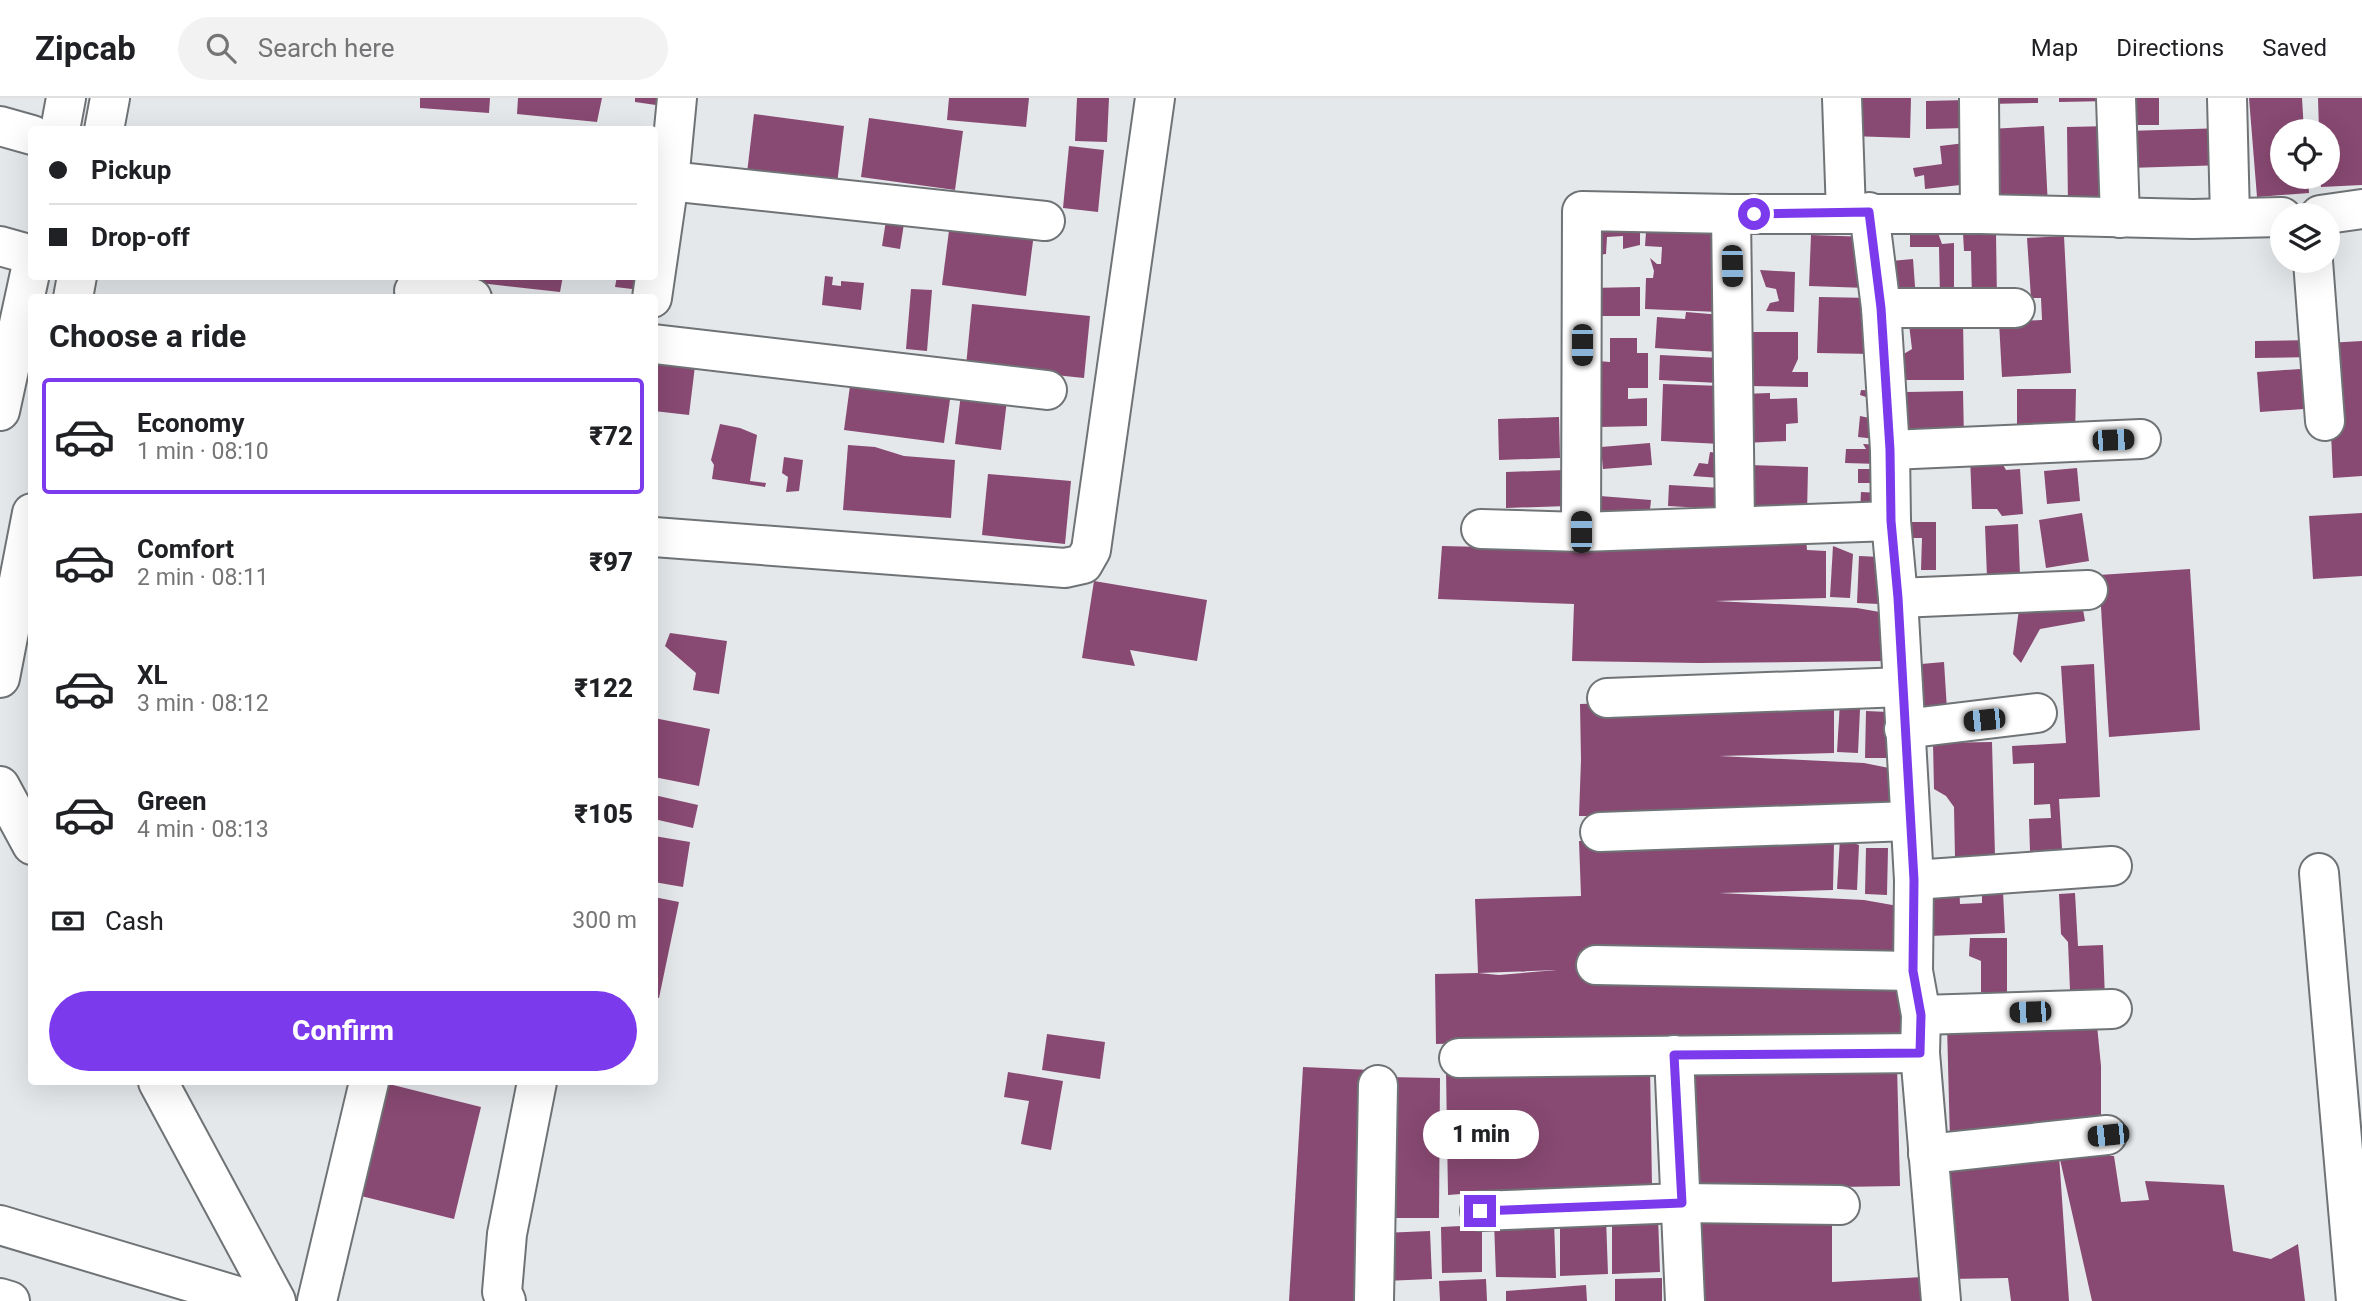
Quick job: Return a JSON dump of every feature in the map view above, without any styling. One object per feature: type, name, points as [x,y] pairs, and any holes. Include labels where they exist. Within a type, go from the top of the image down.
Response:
[{"type":"street","points":[[61,126],[66,98]]},
{"type":"street","points":[[105,126],[110,98]]},
{"type":"street","points":[[658,234],[665,160],[677,98]]},
{"type":"street","points":[[658,537],[1065,568],[1083,564],[1091,550],[1155,98]]},
{"type":"street","points":[[1842,98],[1858,213],[1881,308],[1890,450],[1891,521],[1914,880],[1913,971],[1921,1015],[1920,1053],[1941,1301]]},
{"type":"street","points":[[1979,98],[1980,214]]},
{"type":"street","points":[[2116,98],[2120,218]]},
{"type":"street","points":[[2227,98],[2230,217]]},
{"type":"street","points":[[0,126],[28,134]]},
{"type":"street","points":[[665,160],[1045,221]]},
{"type":"street","points":[[2340,212],[2362,209]]},
{"type":"street","points":[[1581,532],[1582,211],[1980,214],[2193,219],[2270,217]]},
{"type":"street","points":[[1731,214],[1735,526]]},
{"type":"street","points":[[0,246],[28,254]]},
{"type":"street","points":[[2314,273],[2325,421]]},
{"type":"street","points":[[0,411],[13,375],[29,280]]},
{"type":"street","points":[[414,291],[439,294]]},
{"type":"street","points":[[1881,308],[2015,308]]},
{"type":"street","points":[[658,344],[1046,390]]},
{"type":"street","points":[[1890,450],[2141,439]]},
{"type":"street","points":[[1480,530],[1581,532],[1891,521]]},
{"type":"street","points":[[0,678],[28,534]]},
{"type":"street","points":[[1898,598],[2088,590]]},
{"type":"street","points":[[1607,698],[1903,687]]},
{"type":"street","points":[[1904,729],[2037,713]]},
{"type":"street","points":[[0,786],[28,838]]},
{"type":"street","points":[[1600,832],[1910,821]]},
{"type":"street","points":[[1914,880],[2112,866]]},
{"type":"street","points":[[2319,873],[2356,1301]]},
{"type":"street","points":[[1596,965],[1913,971]]},
{"type":"street","points":[[1921,1015],[2112,1009]]},
{"type":"street","points":[[1459,1058],[1920,1053]]},
{"type":"street","points":[[1674,1055],[1685,1301]]},
{"type":"street","points":[[160,1085],[276,1301]]},
{"type":"street","points":[[317,1301],[368,1085]]},
{"type":"street","points":[[506,1301],[502,1292],[507,1234],[536,1085]]},
{"type":"street","points":[[1374,1301],[1378,1085]]},
{"type":"street","points":[[1928,1154],[2108,1135]]},
{"type":"street","points":[[1480,1211],[1682,1203],[1840,1205]]},
{"type":"street","points":[[0,1224],[254,1301]]},
{"type":"street","points":[[0,1298],[10,1301]]},
{"type":"building","points":[[420,98],[490,98],[489,113],[420,108]]},
{"type":"building","points":[[518,98],[602,98],[597,122],[517,114]]},
{"type":"building","points":[[635,98],[656,98],[656,105],[635,102]]},
{"type":"building","points":[[949,98],[1029,98],[1026,127],[947,120]]},
{"type":"building","points":[[1077,98],[1109,98],[1107,142],[1075,141]]},
{"type":"building","points":[[1852,98],[1911,98],[1910,138],[1850,136]]},
{"type":"building","points":[[1989,98],[2038,98],[2038,103],[1989,104]]},
{"type":"building","points":[[2059,98],[2110,98],[2110,101],[2059,102]]},
{"type":"building","points":[[2127,98],[2159,98],[2159,125],[2128,125]]},
{"type":"building","points":[[2249,98],[2302,98],[2303,119],[2270,119],[2270,189],[2309,189],[2309,193],[2257,197]]},
{"type":"building","points":[[2318,98],[2362,98],[2362,185],[2340,186],[2340,119],[2319,119]]},
{"type":"building","points":[[1966,100],[1966,128],[1926,129],[1926,101]]},
{"type":"building","points":[[754,114],[844,126],[837,184],[747,173]]},
{"type":"building","points":[[869,118],[963,131],[955,190],[861,177]]},
{"type":"building","points":[[2044,126],[2048,207],[1994,209],[1990,129]]},
{"type":"building","points":[[2112,126],[2113,204],[2068,205],[2067,127]]},
{"type":"building","points":[[2225,128],[2226,165],[2128,168],[2127,131]]},
{"type":"building","points":[[1965,143],[1969,184],[1925,189],[1924,175],[1915,177],[1913,168],[1942,164],[1940,146]]},
{"type":"building","points":[[1069,146],[1104,150],[1098,212],[1063,208]]},
{"type":"building","points":[[887,214],[905,217],[900,249],[882,246]]},
{"type":"building","points":[[1592,216],[1640,219],[1640,245],[1623,249],[1623,236],[1607,237],[1606,254],[1590,256]]},
{"type":"building","points":[[1647,218],[1723,221],[1719,312],[1645,309],[1646,278],[1653,278],[1654,271],[1650,258],[1661,264],[1662,247],[1645,246]]},
{"type":"building","points":[[950,223],[1034,233],[1026,296],[942,285]]},
{"type":"building","points":[[1996,232],[1997,302],[1972,303],[1971,251],[1964,251],[1963,233]]},
{"type":"building","points":[[1910,233],[1938,233],[1942,244],[1954,243],[1954,298],[1940,298],[1939,247],[1910,247]]},
{"type":"building","points":[[1811,235],[1869,237],[1867,288],[1809,286]]},
{"type":"building","points":[[2064,236],[2071,373],[2002,377],[1999,322],[2042,320],[2041,298],[2031,298],[2027,238]]},
{"type":"building","points":[[1913,259],[1916,300],[1893,301],[1891,261]]},
{"type":"building","points":[[1760,270],[1795,272],[1794,312],[1766,311],[1770,303],[1779,301],[1776,289],[1766,287]]},
{"type":"building","points":[[825,276],[833,277],[832,285],[841,286],[841,281],[864,283],[861,310],[822,305]]},
{"type":"building","points":[[480,280],[562,280],[560,292],[480,283]]},
{"type":"building","points":[[616,280],[642,280],[641,290],[615,287]]},
{"type":"building","points":[[1640,287],[1640,316],[1591,316],[1590,288]]},
{"type":"building","points":[[911,289],[932,290],[927,351],[906,349]]},
{"type":"building","points":[[1819,297],[1873,298],[1872,354],[1817,353]]},
{"type":"building","points":[[972,304],[1090,316],[1084,378],[966,366]]},
{"type":"building","points":[[1686,312],[1722,315],[1719,352],[1655,348],[1657,317],[1685,319]]},
{"type":"building","points":[[1908,316],[1963,320],[1964,380],[1897,380],[1897,358],[1912,349]]},
{"type":"building","points":[[1751,332],[1798,332],[1798,359],[1792,372],[1808,372],[1808,387],[1750,386]]},
{"type":"building","points":[[1610,338],[1637,338],[1637,353],[1648,353],[1648,388],[1628,388],[1628,399],[1647,398],[1647,426],[1599,427],[1598,361],[1610,362]]},
{"type":"building","points":[[2314,340],[2314,357],[2255,358],[2255,341]]},
{"type":"building","points":[[2362,341],[2362,476],[2333,478],[2327,343]]},
{"type":"building","points":[[1660,355],[1720,358],[1719,383],[1659,380]]},
{"type":"building","points":[[658,361],[695,366],[689,415],[658,411]]},
{"type":"building","points":[[2315,368],[2318,408],[2260,412],[2257,372]]},
{"type":"building","points":[[852,371],[952,385],[944,443],[844,430]]},
{"type":"building","points":[[1663,384],[1723,386],[1721,444],[1661,441]]},
{"type":"building","points":[[962,385],[1008,392],[1001,450],[955,444]]},
{"type":"building","points":[[2017,389],[2076,389],[2075,438],[2017,438]]},
{"type":"building","points":[[1861,390],[1881,391],[1876,439],[1858,437],[1860,416],[1874,419],[1875,412],[1866,397],[1860,395]]},
{"type":"building","points":[[1963,391],[1964,439],[1908,441],[1907,392]]},
{"type":"building","points":[[1770,393],[1770,399],[1797,398],[1798,423],[1786,424],[1786,441],[1744,443],[1742,394]]},
{"type":"building","points":[[1559,417],[1560,458],[1499,460],[1498,419]]},
{"type":"building","points":[[720,424],[757,435],[750,481],[766,483],[765,487],[712,479],[714,465],[711,460]]},
{"type":"building","points":[[1650,443],[1652,465],[1603,469],[1601,447]]},
{"type":"building","points":[[1863,444],[1880,445],[1879,464],[1845,463],[1846,449],[1866,449]]},
{"type":"building","points":[[848,445],[875,447],[904,456],[955,460],[951,518],[843,510]]},
{"type":"building","points":[[1710,452],[1724,454],[1720,478],[1693,476],[1699,463],[1708,464]]},
{"type":"building","points":[[1997,454],[2006,470],[2020,469],[2023,514],[2002,516],[1997,509],[1972,509],[1970,455]]},
{"type":"building","points":[[784,457],[803,460],[799,491],[786,492],[788,477],[782,473]]},
{"type":"building","points":[[1749,465],[1808,467],[1807,516],[1748,515]]},
{"type":"building","points":[[2077,468],[2080,501],[2047,504],[2044,471]]},
{"type":"building","points":[[1858,469],[1881,469],[1880,483],[1858,483]]},
{"type":"building","points":[[1566,470],[1568,506],[1506,508],[1506,472]]},
{"type":"building","points":[[988,474],[1071,481],[1065,544],[982,535]]},
{"type":"building","points":[[1669,485],[1722,488],[1721,509],[1668,506]]},
{"type":"building","points":[[1861,492],[1883,493],[1882,513],[1860,512]]},
{"type":"building","points":[[1600,496],[1651,500],[1649,519],[1599,515]]},
{"type":"building","points":[[2082,513],[2089,561],[2046,568],[2039,520]]},
{"type":"building","points":[[2362,513],[2362,576],[2313,579],[2309,516]]},
{"type":"building","points":[[1898,522],[1936,522],[1936,570],[1921,570],[1922,538],[1898,538]]},
{"type":"building","points":[[2018,524],[2020,575],[1987,577],[1985,526]]},
{"type":"building","points":[[1806,539],[1807,550],[1826,551],[1826,598],[1715,601],[1857,608],[1891,614],[1887,661],[1572,661],[1574,604],[1438,599],[1442,546],[1572,549]]},
{"type":"building","points":[[1833,546],[1853,554],[1850,598],[1830,597]]},
{"type":"building","points":[[1859,556],[1881,557],[1879,604],[1857,603]]},
{"type":"building","points":[[2190,569],[2200,730],[2109,737],[2099,575]]},
{"type":"building","points":[[1094,581],[1207,600],[1197,661],[1130,650],[1135,666],[1082,658]]},
{"type":"building","points":[[2081,598],[2085,621],[2040,629],[2021,663],[2013,654],[2019,609]]},
{"type":"building","points":[[670,633],[727,641],[719,694],[693,690],[696,673],[665,646]]},
{"type":"building","points":[[1944,662],[1947,710],[1913,713],[1910,665]]},
{"type":"building","points":[[2094,664],[2100,797],[2059,799],[2062,849],[2030,851],[2029,819],[2051,818],[2050,804],[2034,805],[2034,763],[2013,764],[2012,746],[2066,743],[2061,666]]},
{"type":"building","points":[[1705,700],[1834,706],[1834,753],[1719,756],[1864,763],[1899,770],[1895,817],[1579,816],[1580,704]]},
{"type":"building","points":[[1840,702],[1860,709],[1858,753],[1837,752]]},
{"type":"building","points":[[1866,711],[1888,712],[1887,758],[1865,758]]},
{"type":"building","points":[[658,719],[710,729],[699,786],[658,778]]},
{"type":"building","points":[[1992,742],[1995,856],[1955,858],[1954,807],[1946,796],[1934,789],[1933,743]]},
{"type":"building","points":[[658,796],[698,805],[693,828],[658,820]]},
{"type":"building","points":[[1704,836],[1834,842],[1833,890],[1719,893],[1864,900],[1898,906],[1895,953],[1579,952],[1582,969],[1907,982],[1906,1043],[1436,1044],[1435,974],[1478,973],[1475,899],[1581,896],[1579,841]],"holes":[[[1557,970],[1499,975],[1478,973]]]},
{"type":"building","points":[[658,837],[690,842],[683,887],[658,883]]},
{"type":"building","points":[[1840,838],[1859,845],[1857,890],[1837,889]]},
{"type":"building","points":[[1866,848],[1888,848],[1887,895],[1865,894]]},
{"type":"building","points":[[1959,883],[1960,904],[1982,903],[1982,891],[2003,891],[2005,933],[1929,936],[1927,884]]},
{"type":"building","points":[[2075,893],[2078,946],[2103,945],[2105,999],[2070,990],[2068,942],[2061,934],[2059,894]]},
{"type":"building","points":[[658,898],[679,902],[658,998]]},
{"type":"building","points":[[1970,938],[2007,938],[2007,992],[1981,992],[1981,961],[1969,956]]},
{"type":"building","points":[[2096,1015],[2101,1066],[2101,1126],[1950,1141],[1947,1025]]},
{"type":"building","points":[[1047,1034],[1105,1042],[1100,1079],[1042,1070]]},
{"type":"building","points":[[1650,1065],[1652,1187],[1527,1189],[1448,1195],[1446,1070]]},
{"type":"building","points":[[1897,1065],[1900,1186],[1774,1188],[1696,1195],[1693,1069]]},
{"type":"building","points":[[1303,1067],[1371,1070],[1359,1301],[1289,1301]]},
{"type":"building","points":[[1008,1072],[1063,1081],[1051,1150],[1021,1144],[1029,1101],[1004,1097]]},
{"type":"building","points":[[1386,1077],[1440,1078],[1439,1218],[1384,1218]]},
{"type":"building","points":[[380,1085],[393,1085],[481,1107],[454,1219],[353,1194]]},
{"type":"building","points":[[2059,1155],[2069,1301],[2011,1301],[2008,1278],[1949,1279],[1941,1165]]},
{"type":"building","points":[[2059,1155],[2114,1156],[2121,1202],[2149,1200],[2145,1181],[2224,1185],[2233,1251],[2271,1259],[2298,1244],[2305,1301],[2092,1301]]},
{"type":"building","points":[[1658,1216],[1660,1272],[1612,1274],[1612,1218]]},
{"type":"building","points":[[1693,1217],[1832,1217],[1832,1282],[1923,1277],[1926,1301],[1698,1301]]},
{"type":"building","points":[[1606,1218],[1608,1274],[1560,1276],[1560,1219]]},
{"type":"building","points":[[1494,1221],[1554,1221],[1556,1278],[1496,1277]]},
{"type":"building","points":[[1482,1225],[1482,1272],[1442,1273],[1441,1227]]},
{"type":"building","points":[[1430,1231],[1432,1279],[1384,1281],[1382,1233]]},
{"type":"building","points":[[1662,1278],[1662,1301],[1615,1301],[1615,1279]]},
{"type":"building","points":[[1486,1279],[1487,1301],[1440,1301],[1439,1281]]},
{"type":"building","points":[[1586,1285],[1587,1301],[1506,1301],[1506,1291]]},
{"type":"route","points":[[1480,1211],[1682,1203],[1674,1055],[1920,1053],[1921,1015],[1913,971],[1914,880],[1891,521],[1890,450],[1881,308],[1869,212],[1754,214]]}]
